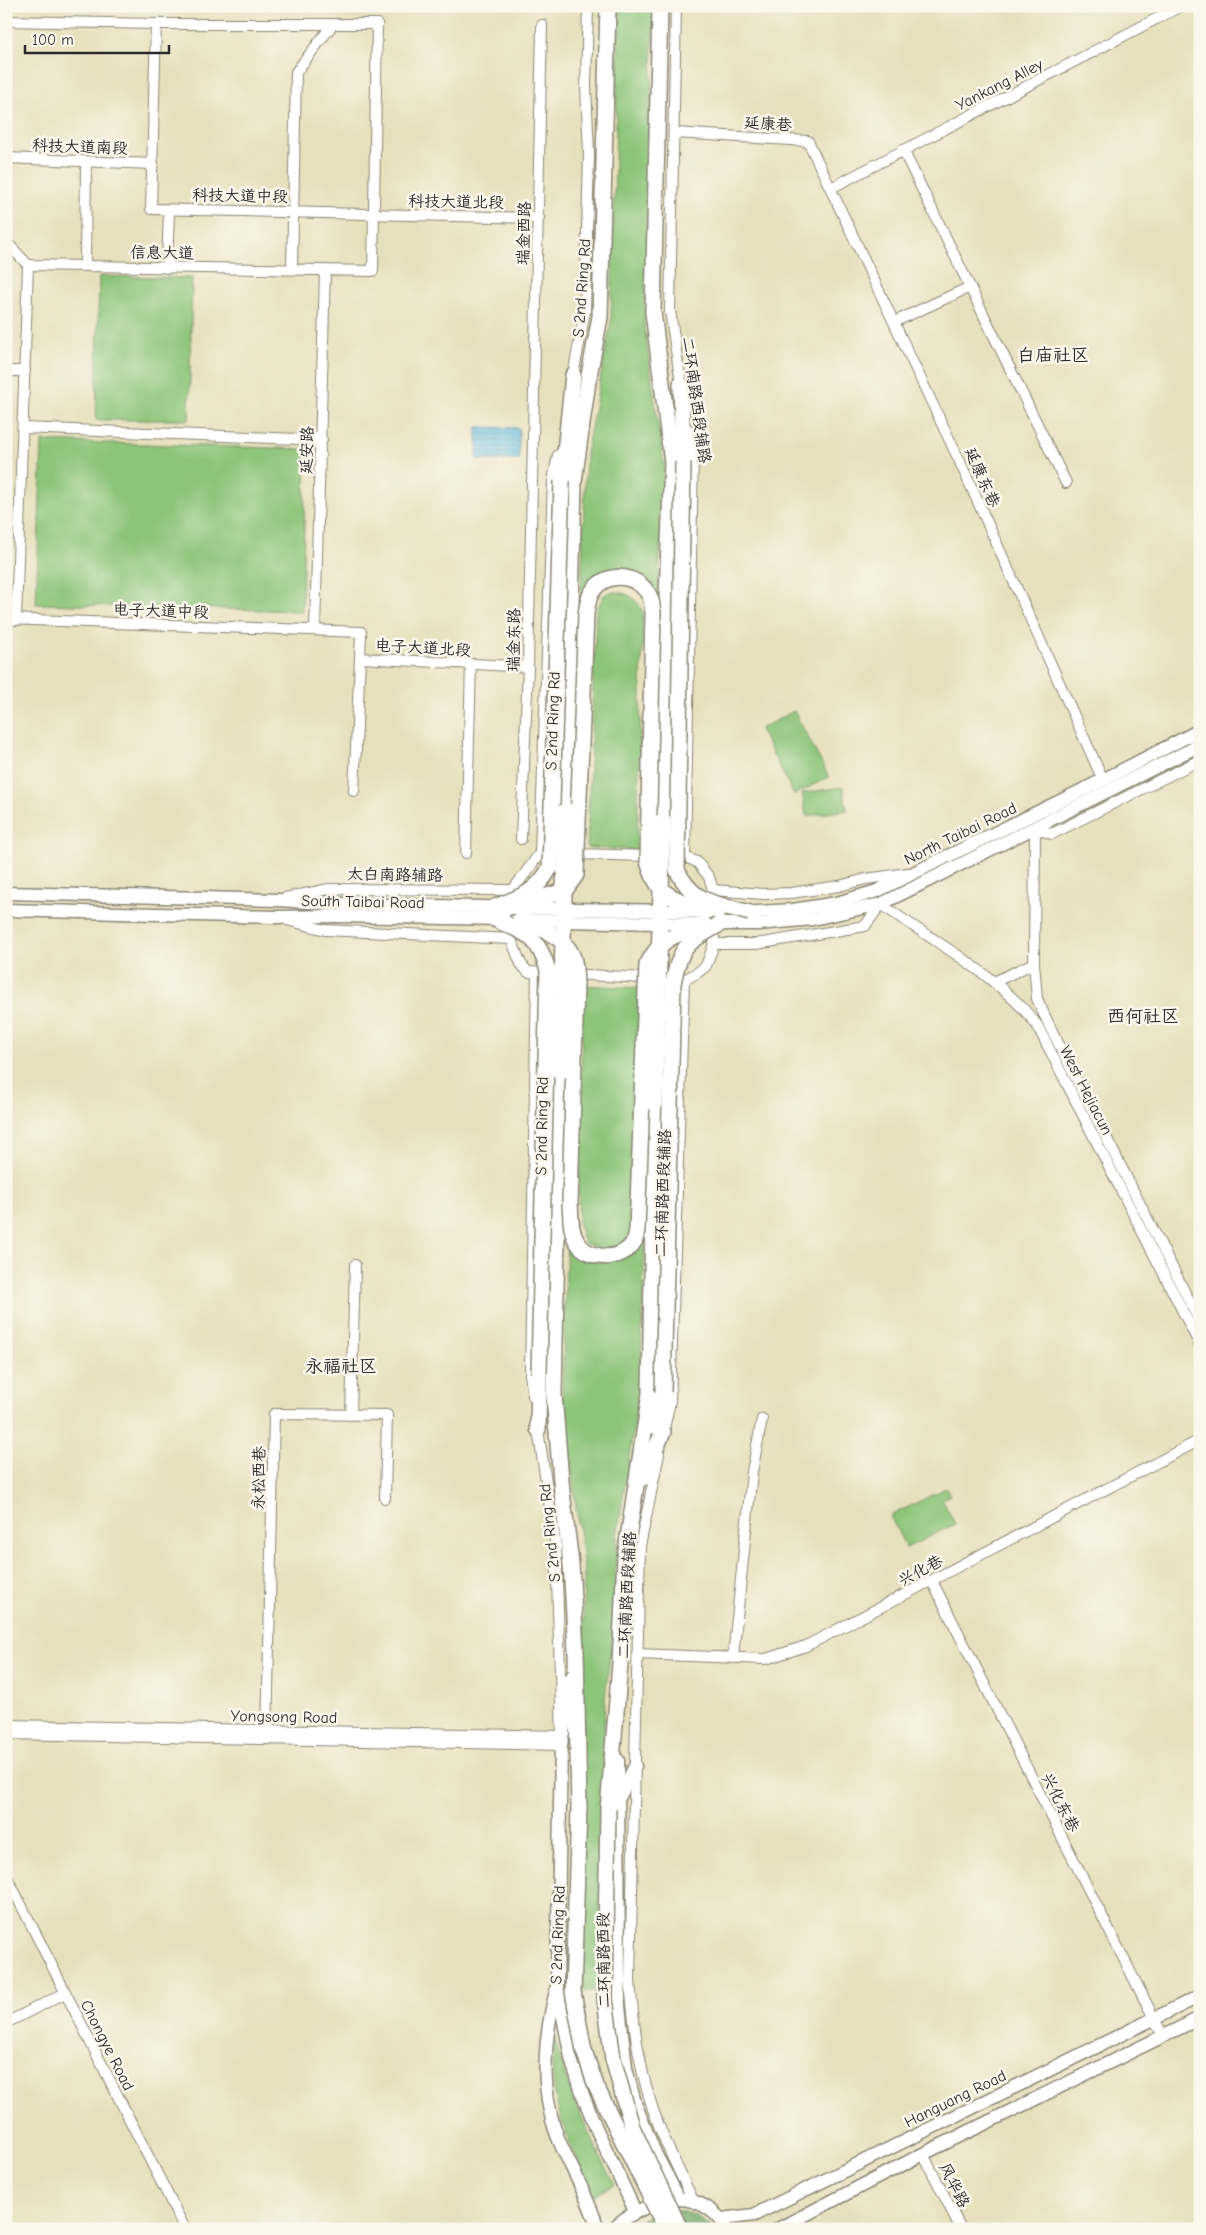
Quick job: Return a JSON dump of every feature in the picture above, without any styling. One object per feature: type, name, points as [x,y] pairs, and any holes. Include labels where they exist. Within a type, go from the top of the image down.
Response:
[{"type":"highway","name":"S 2nd Ring Rd","points":[[608,6],[600,317],[568,481],[571,651],[557,1176],[554,1396],[562,1492],[571,1563],[576,1651],[579,1808],[573,1992],[582,2043],[596,2086],[666,2229]]},
{"type":"highway","points":[[660,6],[653,312],[661,376],[677,462],[677,870],[684,884],[693,894],[703,900],[750,913]]},
{"type":"highway","points":[[498,911],[538,887],[550,868],[573,375]]},
{"type":"highway","points":[[656,1392],[654,1176],[663,820],[665,651],[681,384]]},
{"type":"highway","points":[[498,911],[558,893],[566,888],[576,875],[586,629],[591,592],[609,578],[620,576],[637,582],[651,599],[653,625],[648,861],[657,884],[665,895],[712,918]]},
{"type":"highway","points":[[652,686],[665,651],[653,625]]},
{"type":"highway","points":[[584,674],[571,651],[586,629]]},
{"type":"highway","points":[[498,911],[534,938],[541,949],[548,970],[538,1429]]},
{"type":"highway","points":[[520,920],[539,927],[560,940],[572,954],[574,961],[576,983],[570,1204],[572,1230],[577,1241],[591,1254],[606,1257],[619,1254],[634,1242],[639,1211],[647,965],[653,951],[662,943],[712,918]]},
{"type":"highway","points":[[680,2229],[632,2127],[613,2059],[605,1999],[614,1804],[616,1709],[625,1558],[634,1498],[656,1392],[672,984],[679,956],[712,918]]},
{"type":"highway","points":[[639,1211],[654,1176],[640,1142]]},
{"type":"highway","points":[[570,1204],[557,1176],[572,1156]]},
{"type":"highway","points":[[634,1498],[663,1432]]},
{"type":"main road","name":"North Taibai Road","points":[[712,918],[793,910],[837,903],[877,891],[1200,730]]},
{"type":"main road","name":"North Taibai Road","points":[[712,918],[758,924],[813,920],[881,904],[1200,745]]},
{"type":"main road","name":"South Taibai Road","points":[[6,892],[278,900],[498,911],[712,918]]},
{"type":"main road","name":"South Taibai Road","points":[[6,910],[276,917],[498,911],[520,920],[712,918]]},
{"type":"main road","points":[[576,1651],[561,1741],[557,1986],[548,2033],[546,2099],[558,2137],[591,2206],[598,2229]]},
{"type":"main road","points":[[614,1804],[635,1766]]},
{"type":"main road","name":"二环南路西段","points":[[614,1804],[619,2006],[626,2068],[635,2103],[655,2153],[679,2199]]},
{"type":"main road","points":[[557,1986],[566,2038],[583,2095],[596,2128],[636,2211]]},
{"type":"main road","name":"Hanguang Road","points":[[724,2224],[754,2215],[1200,1996]]},
{"type":"main road","points":[[778,2229],[923,2154],[1200,2018]]},
{"type":"main road","points":[[613,2229],[636,2211],[679,2199],[694,2202],[710,2209],[724,2224]]},
{"type":"street","points":[[540,853],[685,857],[697,862],[709,877],[713,890],[714,944],[706,966],[684,980],[528,972],[521,964],[511,939],[513,890],[540,853],[553,481],[585,311],[590,154],[586,87],[588,6]]},
{"type":"street","name":"二环南路西段辅路","points":[[676,6],[670,311],[693,458],[685,857]]},
{"type":"street","name":"Yankang Alley","points":[[831,188],[1181,6]]},
{"type":"street","points":[[6,22],[377,24],[374,214]]},
{"type":"street","points":[[153,164],[156,24]]},
{"type":"street","points":[[292,270],[296,72],[333,24]]},
{"type":"street","name":"瑞金西路","points":[[532,442],[542,25]]},
{"type":"street","name":"延康巷","points":[[674,133],[808,140],[831,188]]},
{"type":"street","points":[[903,150],[1066,483]]},
{"type":"street","name":"科技大道南段","points":[[6,158],[153,164]]},
{"type":"street","points":[[84,266],[86,162]]},
{"type":"street","name":"科技大道中段","points":[[153,164],[151,209],[374,214]]},
{"type":"street","name":"延康东巷","points":[[831,188],[960,462],[1103,780]]},
{"type":"street","points":[[167,268],[170,210]]},
{"type":"street","name":"科技大道北段","points":[[374,214],[538,218]]},
{"type":"street","name":"信息大道","points":[[28,265],[373,271],[374,214]]},
{"type":"street","points":[[6,246],[10,246],[28,265],[23,428],[11,619]]},
{"type":"street","name":"延安路","points":[[315,630],[322,440],[325,271]]},
{"type":"street","points":[[894,322],[970,287]]},
{"type":"street","points":[[6,371],[25,371]]},
{"type":"street","points":[[23,428],[322,440]]},
{"type":"street","name":"瑞金东路","points":[[521,839],[528,667],[532,442]]},
{"type":"street","name":"电子大道中段","points":[[11,619],[315,630]]},
{"type":"street","name":"电子大道北段","points":[[315,630],[361,632],[360,658],[528,667]]},
{"type":"street","points":[[354,791],[360,658]]},
{"type":"street","points":[[466,853],[471,664]]},
{"type":"street","points":[[1035,828],[1052,834],[1200,760]]},
{"type":"street","name":"West Hejiacun","points":[[1035,828],[1034,963],[1037,999],[1200,1322]]},
{"type":"street","points":[[713,890],[763,894],[791,893],[919,871]]},
{"type":"street","name":"太白南路辅路","points":[[278,900],[329,889],[513,890]]},
{"type":"street","points":[[714,944],[756,944],[865,926],[881,904]]},
{"type":"street","name":"West Hejiacun","points":[[881,904],[994,982],[1023,1006],[1037,1025],[1200,1345]]},
{"type":"street","points":[[276,917],[325,930],[511,939]]},
{"type":"street","points":[[994,982],[1034,963]]},
{"type":"street","points":[[537,973],[530,1374],[556,1547],[561,1741]]},
{"type":"street","name":"二环南路西段辅路","points":[[684,980],[670,1401],[640,1546],[630,1981],[633,2026],[644,2083],[657,2123],[694,2202]]},
{"type":"street","points":[[351,1414],[355,1266]]},
{"type":"street","name":"永松西巷","points":[[268,1734],[274,1414],[387,1415],[385,1498]]},
{"type":"street","points":[[733,1657],[752,1472],[762,1420]]},
{"type":"street","name":"兴化巷","points":[[637,1654],[766,1658],[806,1646],[1200,1440]]},
{"type":"street","name":"兴化东巷","points":[[932,1581],[1163,2036]]},
{"type":"street","name":"Yongsong Road","points":[[6,1725],[561,1741]]},
{"type":"street","name":"Yongsong Road","points":[[6,1734],[268,1734]]},
{"type":"street","name":"Chongye Road","points":[[6,1874],[185,2229]]},
{"type":"street","points":[[6,2022],[65,1993]]},
{"type":"street","name":"风华路","points":[[923,2154],[961,2229]]},
{"type":"green space","points":[[619,6],[654,6],[644,325],[664,465],[658,596],[647,582],[636,573],[623,570],[599,580],[581,597],[586,454],[611,322]]},
{"type":"green space","points":[[99,276],[192,278],[189,420],[96,420]]},
{"type":"green space","points":[[42,441],[306,449],[302,611],[36,604]]},
{"type":"green space","points":[[610,592],[630,596],[637,602],[643,612],[637,850],[587,848],[596,612],[603,596]]},
{"type":"green space","points":[[794,711],[829,777],[794,795],[760,729]]},
{"type":"green space","points":[[843,787],[847,810],[806,816],[802,793]]},
{"type":"green space","points":[[583,985],[640,988],[632,1231],[625,1242],[609,1252],[584,1243],[578,1224]]},
{"type":"green space","points":[[567,1234],[578,1252],[631,1255],[645,1239],[640,1386],[617,1538],[613,1631],[605,1699],[597,1991],[582,1991],[580,1951],[584,1570],[562,1393]]},
{"type":"green space","points":[[946,1488],[950,1495],[942,1499],[955,1524],[906,1548],[890,1516]]},
{"type":"green space","points":[[554,2032],[558,2052],[571,2091],[614,2185],[594,2195],[560,2117],[553,2078]]},
{"type":"green space","points":[[677,2210],[695,2215],[714,2229],[630,2229],[651,2215]]},
{"type":"water","points":[[477,427],[519,428],[519,460],[477,460]]},
{"type":"district","name":"白庙社区","points":[[1053,355]]},
{"type":"district","name":"西何社区","points":[[1143,1016]]},
{"type":"district","name":"永福社区","points":[[341,1366]]}]
